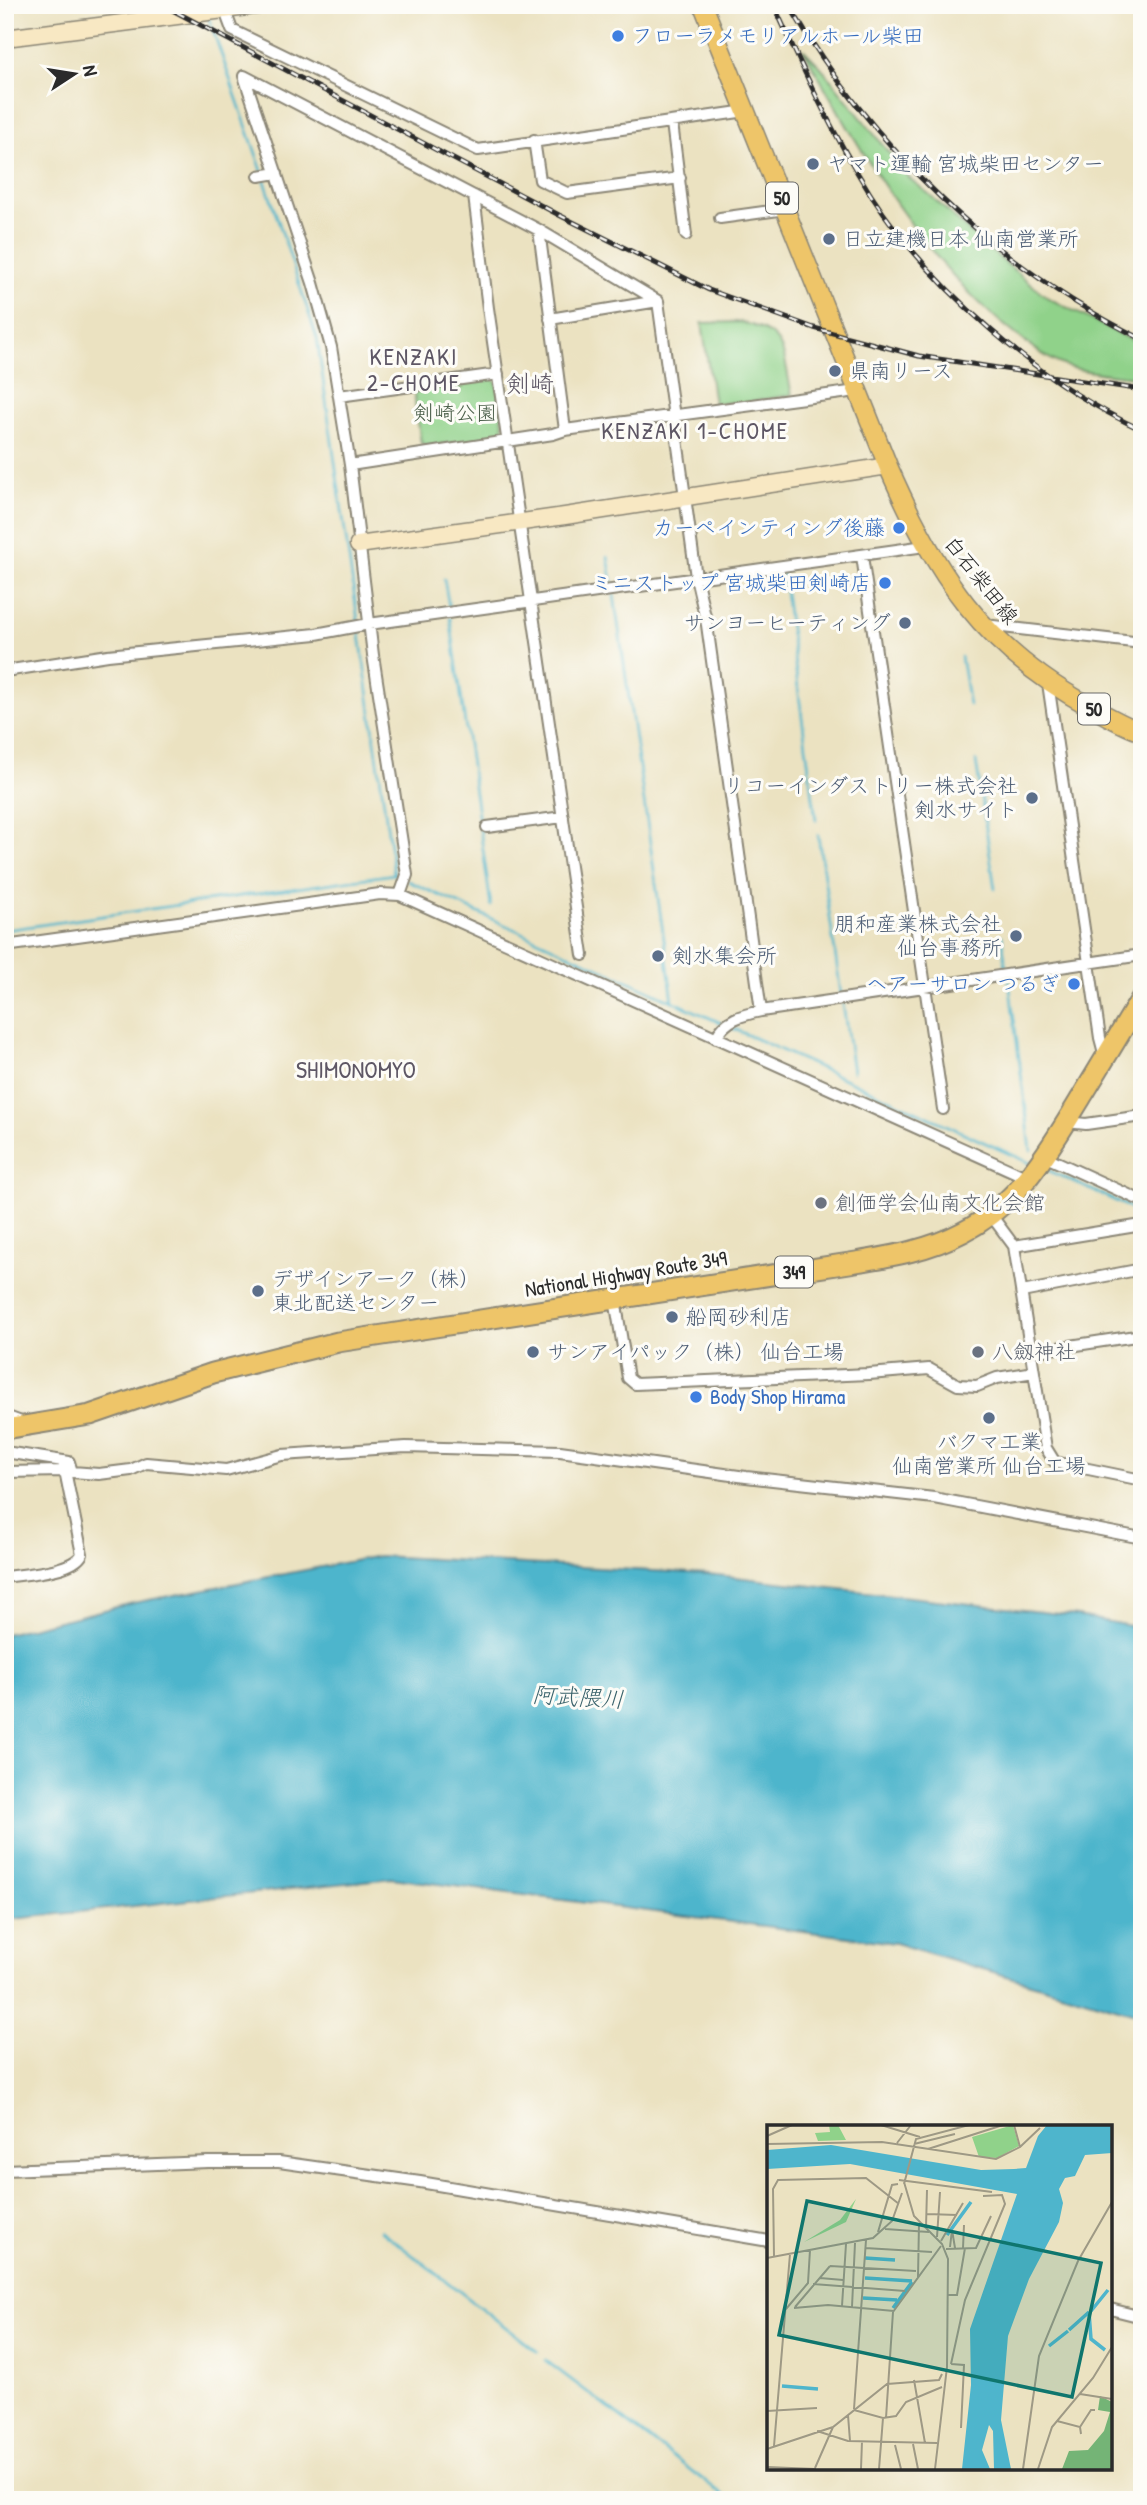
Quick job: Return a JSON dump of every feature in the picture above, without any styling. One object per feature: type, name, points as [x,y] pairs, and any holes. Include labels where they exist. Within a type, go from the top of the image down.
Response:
[{"type":"highway","name":"National Highway Route 349","points":[[5,1429],[90,1415],[189,1380],[292,1351],[413,1329],[918,1251],[964,1232],[1012,1198],[1066,1122],[1138,1008]]},
{"type":"main road","name":"50","points":[[703,5],[857,391]]},
{"type":"main road","name":"白石柴田線","points":[[857,391],[925,546],[939,569],[983,625],[1000,643],[1048,683],[1129,728],[1142,732]]},
{"type":"street","points":[[5,38],[264,5]]},
{"type":"street","points":[[214,13],[232,30],[478,150],[746,111]]},
{"type":"street","points":[[400,892],[407,875],[364,625],[349,465],[329,338],[244,76],[540,230],[658,301]]},
{"type":"street","points":[[672,123],[686,235]]},
{"type":"street","points":[[534,141],[540,180],[567,193],[680,178]]},
{"type":"street","points":[[259,176],[277,173]]},
{"type":"street","points":[[474,196],[583,955]]},
{"type":"street","points":[[720,218],[786,209]]},
{"type":"street","points":[[540,230],[565,430]]},
{"type":"street","points":[[550,319],[658,301]]},
{"type":"street","points":[[658,301],[761,1011]]},
{"type":"street","points":[[339,396],[498,374]]},
{"type":"street","points":[[349,465],[565,430],[857,391]]},
{"type":"street","points":[[358,545],[521,523],[888,466]]},
{"type":"street","points":[[5,671],[108,655],[316,634],[925,546]]},
{"type":"street","points":[[862,556],[943,1109]]},
{"type":"street","points":[[983,625],[1142,643]]},
{"type":"street","points":[[1048,683],[1105,1058]]},
{"type":"street","points":[[486,827],[563,817]]},
{"type":"street","points":[[5,946],[400,892],[897,1117],[1036,1167],[1142,1201]]},
{"type":"street","points":[[717,1036],[735,1017],[761,1011],[1142,955]]},
{"type":"street","points":[[1066,1122],[1086,1124],[1142,1116]]},
{"type":"street","points":[[990,1215],[1014,1246],[1046,1448],[1054,1461],[1142,1480]]},
{"type":"street","points":[[1014,1246],[1142,1225]]},
{"type":"street","points":[[1022,1292],[1142,1269]]},
{"type":"street","points":[[615,1299],[628,1378],[635,1384],[929,1369],[958,1385],[977,1385],[998,1378],[1034,1372]]},
{"type":"street","points":[[1031,1352],[1142,1335]]},
{"type":"street","points":[[5,1416],[22,1421],[29,1427]]},
{"type":"street","points":[[5,1472],[64,1466],[69,1462],[72,1472],[99,1474],[131,1470],[146,1462],[226,1470],[282,1455],[382,1448],[560,1451],[746,1477],[934,1498],[1142,1538]]},
{"type":"street","points":[[5,1452],[64,1466]]},
{"type":"street","points":[[5,1577],[43,1572],[78,1561],[82,1554],[64,1466]]},
{"type":"street","points":[[5,2170],[279,2162],[420,2182],[767,2241]]},
{"type":"street","points":[[1112,2310],[1142,2317]]},
{"type":"green space","points":[[803,49],[820,66],[909,178],[984,245],[1048,298],[1142,345],[1142,378],[1081,370],[1056,362],[1014,333],[980,304],[921,238],[895,202]]},
{"type":"green space","points":[[740,322],[767,332],[781,346],[792,395],[736,404],[714,404],[702,323]]},
{"type":"green space","name":"剣崎公園","points":[[490,377],[497,382],[504,429],[499,437],[427,446],[421,443],[414,395],[418,390]]},
{"type":"water","name":"阿武隈川","points":[[379,1556],[708,1574],[1077,1616],[1142,1628],[1142,2016],[895,1943],[392,1878],[5,1920],[5,1634],[133,1603]]},
{"type":"waterway","points":[[209,19],[262,171]]},
{"type":"waterway","points":[[264,178],[317,338],[358,621]]},
{"type":"waterway","points":[[608,557],[613,585]]},
{"type":"waterway","points":[[782,570],[816,820]]},
{"type":"waterway","points":[[444,579],[449,607]]},
{"type":"waterway","points":[[614,595],[673,1001]]},
{"type":"waterway","points":[[450,618],[491,906]]},
{"type":"waterway","points":[[359,628],[394,874]]},
{"type":"waterway","points":[[961,657],[969,705]]},
{"type":"waterway","points":[[976,761],[995,889]]},
{"type":"waterway","points":[[818,835],[841,994]]},
{"type":"waterway","points":[[5,930],[394,874],[402,878]]},
{"type":"waterway","points":[[408,881],[721,1023]]},
{"type":"waterway","points":[[1002,936],[1006,969]]},
{"type":"waterway","points":[[1009,981],[1031,1150]]},
{"type":"waterway","points":[[843,1004],[853,1072]]},
{"type":"waterway","points":[[730,1027],[1030,1163]]},
{"type":"waterway","points":[[1043,1168],[1142,1213]]},
{"type":"waterway","points":[[380,2230],[538,2352]]},
{"type":"waterway","points":[[545,2360],[730,2500]]},
{"type":"waterway","points":[[707,2500],[724,2496]]},
{"type":"railway","points":[[163,5],[559,215],[709,290],[814,328],[919,356],[1142,390]]},
{"type":"railway","points":[[774,5],[819,102],[857,172],[896,230],[925,265],[991,330],[1028,360],[1065,387],[1142,430]]},
{"type":"railway","points":[[789,5],[858,107],[898,154],[941,198],[987,239],[1036,276],[1088,310],[1142,339]]},
{"type":"place","name":"フローラメモリアルホール柴田","points":[[618,36]]},
{"type":"place","name":"ヤマト運輸 宮城柴田センター","points":[[813,164]]},
{"type":"place","name":"日立建機日本 仙南営業所","points":[[829,239]]},
{"type":"place","name":"県南リース","points":[[835,371]]},
{"type":"place","name":"カーペインティング後藤","points":[[899,528]]},
{"type":"place","name":"ミニストップ 宮城柴田剣崎店","points":[[885,583]]},
{"type":"place","name":"サンヨーヒーティング","points":[[905,623]]},
{"type":"place","name":"リコーインダストリー株式会社 剣水サイト","points":[[1032,798]]},
{"type":"place","name":"朋和産業株式会社 仙台事務所","points":[[1016,936]]},
{"type":"place","name":"剣水集会所","points":[[658,956]]},
{"type":"place","name":"ヘアーサロン つるぎ","points":[[1074,984]]},
{"type":"place","name":"創価学会仙南文化会館","points":[[821,1203]]},
{"type":"place","name":"デザインアーク（株） 東北配送センター","points":[[258,1291]]},
{"type":"place","name":"船岡砂利店","points":[[672,1317]]},
{"type":"place","name":"サンアイパック（株） 仙台工場","points":[[533,1352]]},
{"type":"place","name":"八劔神社","points":[[978,1352]]},
{"type":"place","name":"Body Shop Hirama","points":[[696,1397]]},
{"type":"place","name":"バクマ工業 仙南営業所 仙台工場","points":[[989,1418]]},
{"type":"district","name":"KENZAKI 2-CHOME","points":[[414,370]]},
{"type":"district","name":"剣崎","points":[[530,384]]},
{"type":"district","name":"KENZAKI 1-CHOME","points":[[695,431]]},
{"type":"district","name":"SHIMONOMYO","points":[[356,1070]]}]
